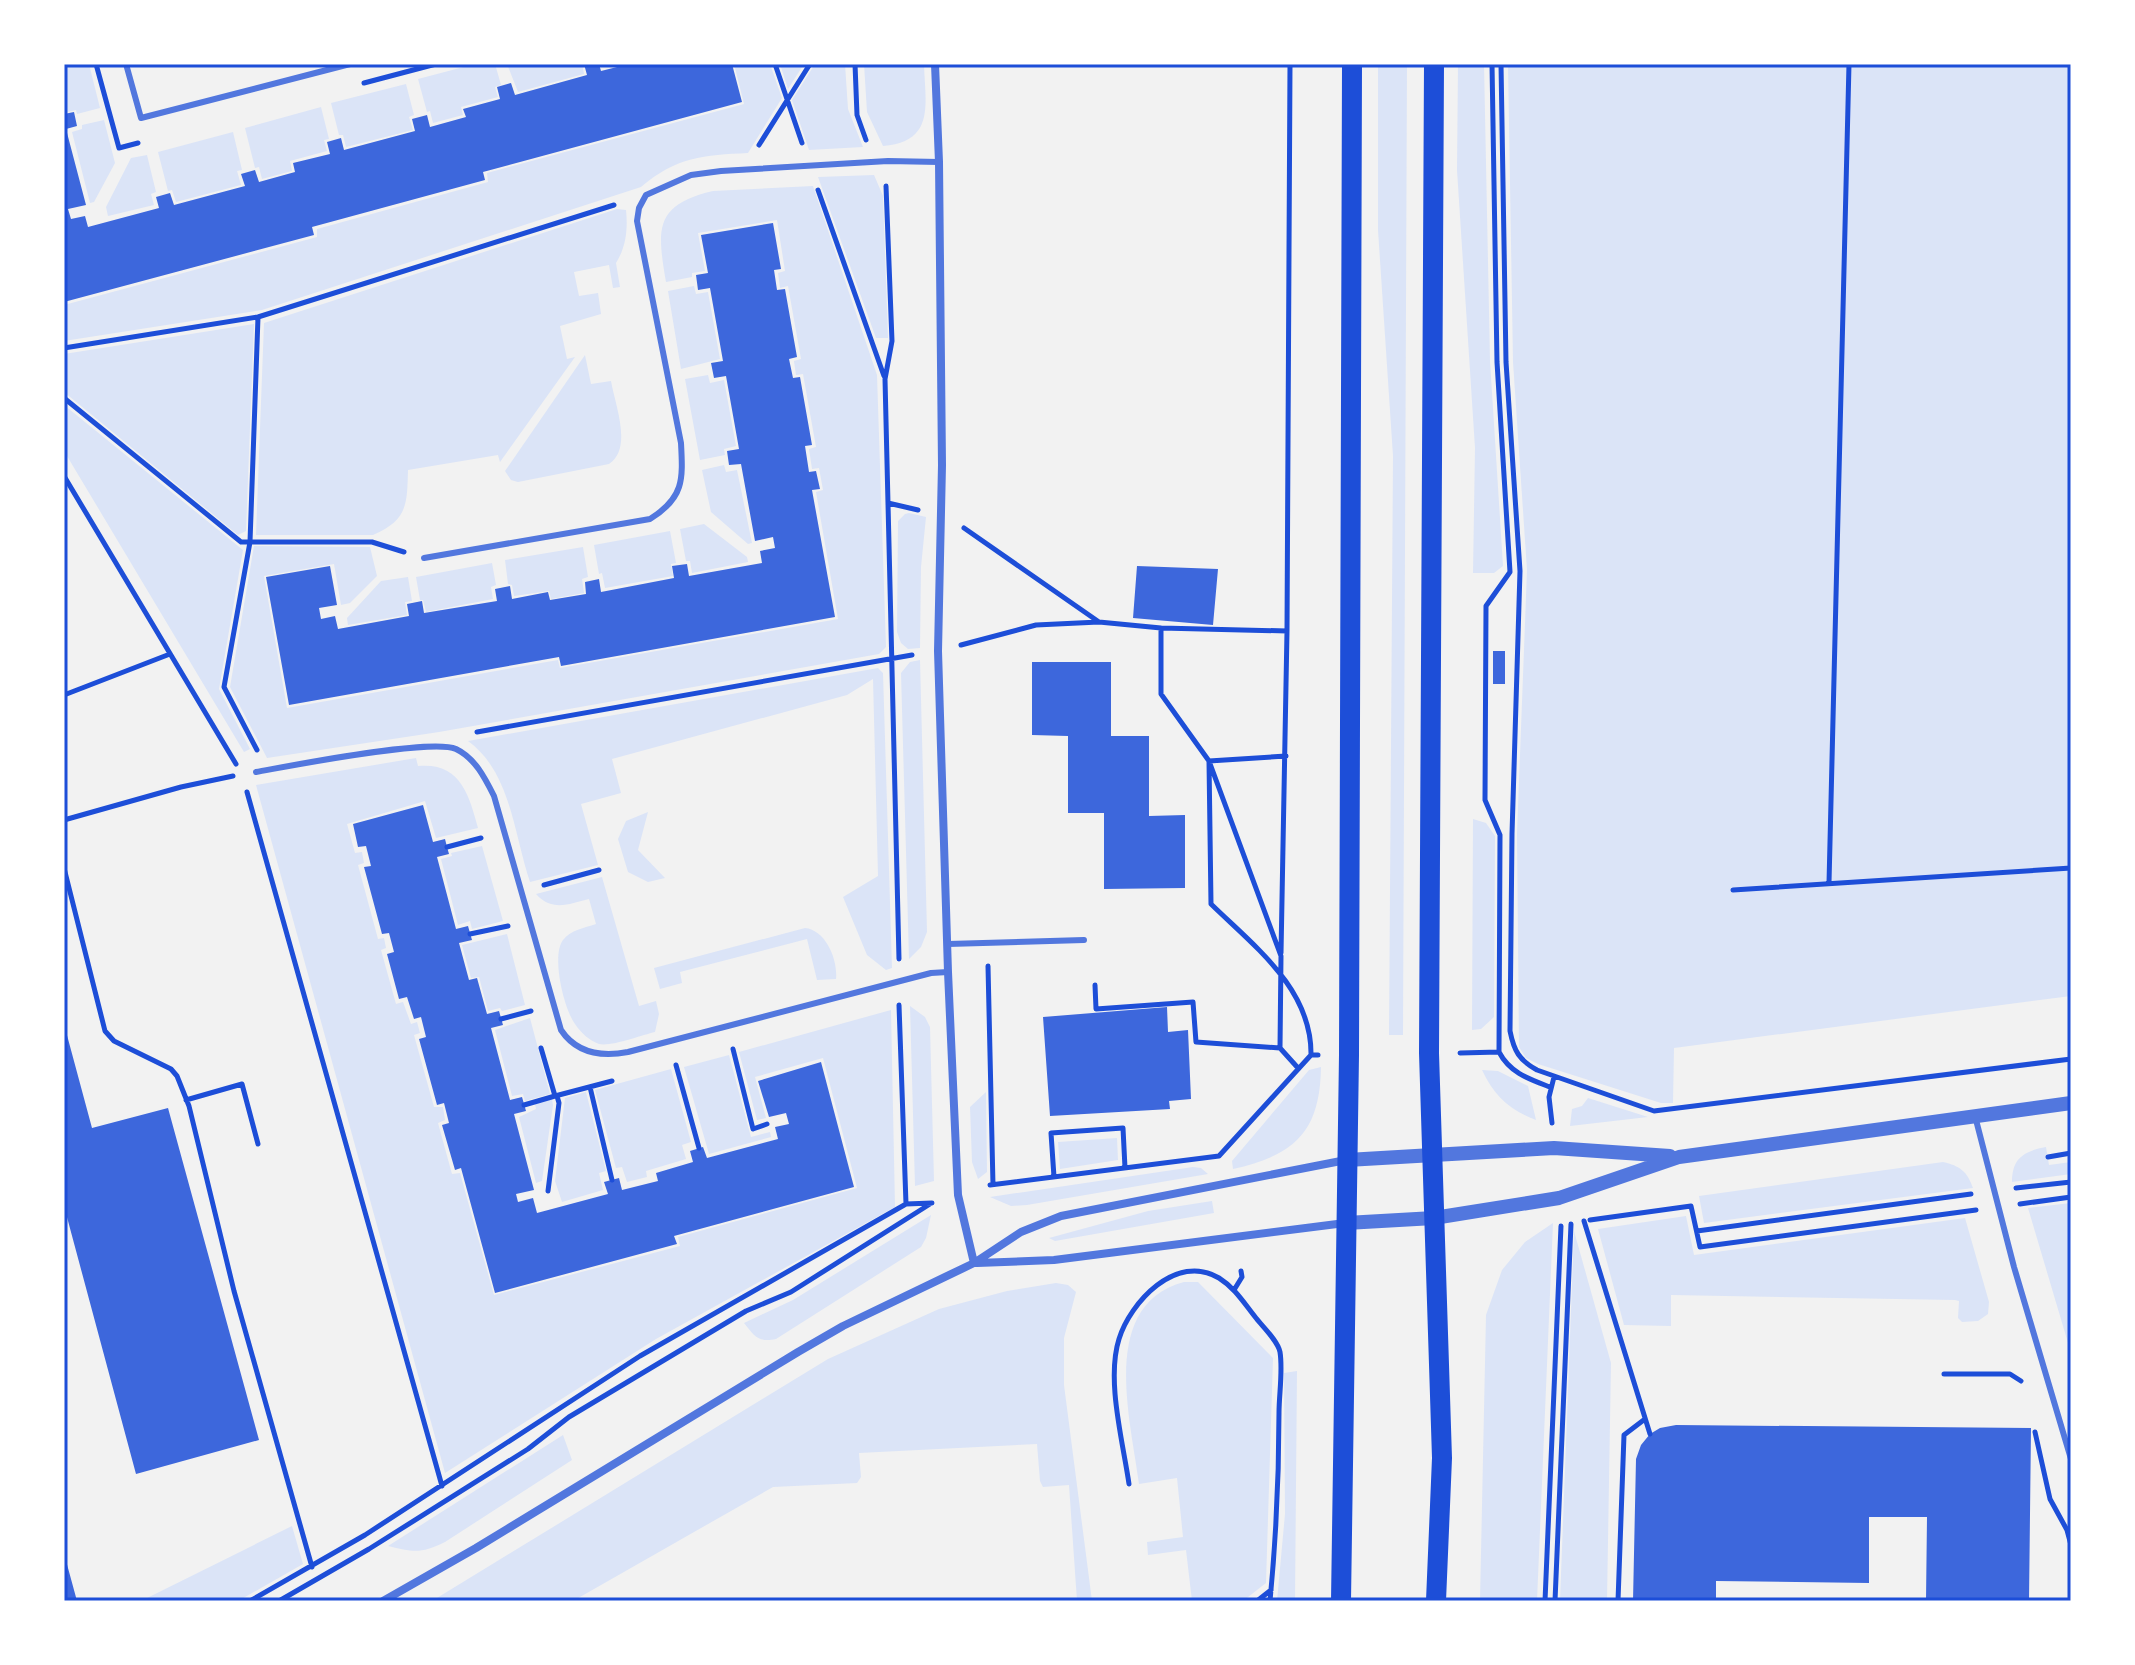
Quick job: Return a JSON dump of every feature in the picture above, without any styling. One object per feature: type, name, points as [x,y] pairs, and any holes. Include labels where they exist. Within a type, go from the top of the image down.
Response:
[{"type":"main road","points":[[1341,1601],[1347,1160],[1352,64]]},
{"type":"main road","points":[[1434,64],[1429,1053],[1442,1458],[1436,1601]]},
{"type":"street","points":[[935,64],[942,477],[938,651],[948,972],[958,1195],[974,1263]]},
{"type":"street","points":[[974,1263],[1054,1260],[1346,1223],[1434,1218],[1559,1198],[1679,1157],[2071,1103]]},
{"type":"street","points":[[383,1601],[476,1548],[809,1345],[898,1298],[974,1263],[1021,1232],[1061,1216],[1347,1160],[1554,1148],[1679,1157]]},
{"type":"lane","points":[[126,64],[141,118],[350,64]]},
{"type":"lane","points":[[424,558],[650,519],[667,508],[678,492],[682,472],[681,443],[637,221],[646,195],[691,175],[876,162],[939,162]]},
{"type":"lane","points":[[256,772],[416,747],[444,746],[462,753],[476,765],[494,796],[561,1030],[577,1046],[597,1054],[628,1052],[899,981],[948,972]]},
{"type":"lane","points":[[948,944],[1084,940]]},
{"type":"lane","points":[[1975,1116],[2014,1267],[2071,1459]]},
{"type":"path","points":[[775,64],[885,379]]},
{"type":"path","points":[[744,170],[810,64]]},
{"type":"path","points":[[855,64],[857,115],[887,187],[888,199],[892,341],[885,379],[906,1204]]},
{"type":"path","points":[[1290,64],[1286,756],[1280,1048],[1298,1068]]},
{"type":"path","points":[[1492,64],[1497,362],[1510,572],[1486,606],[1485,800],[1500,835],[1499,1052],[1506,1064],[1522,1076],[1550,1087]]},
{"type":"path","points":[[1501,64],[1506,362],[1520,571],[1512,834],[1510,1031],[1513,1048],[1522,1061],[1554,1077],[1654,1111],[2071,1059]]},
{"type":"path","points":[[1829,883],[1849,64]]},
{"type":"path","points":[[64,348],[258,317],[646,195]]},
{"type":"path","points":[[234,761],[260,755],[224,687],[250,542],[258,317]]},
{"type":"path","points":[[64,398],[241,542],[372,542],[424,558]]},
{"type":"path","points":[[64,476],[242,774],[442,1486]]},
{"type":"path","points":[[998,550],[1099,622]]},
{"type":"path","points":[[966,644],[1036,625],[1099,622],[1161,628],[1287,631]]},
{"type":"path","points":[[1161,628],[1161,694],[1209,761],[1281,958]]},
{"type":"path","points":[[64,695],[170,654]]},
{"type":"path","points":[[444,746],[457,736],[920,654]]},
{"type":"path","points":[[1209,761],[1286,756]]},
{"type":"path","points":[[1209,761],[1211,904],[1281,972],[1299,1004],[1311,1039],[1311,1055]]},
{"type":"path","points":[[64,820],[181,787],[256,772]]},
{"type":"path","points":[[447,847],[484,837],[482,829]]},
{"type":"path","points":[[64,868],[105,1031],[114,1041],[171,1069],[186,1100],[234,1291],[312,1567]]},
{"type":"path","points":[[1733,890],[2071,868]]},
{"type":"path","points":[[521,891],[599,870]]},
{"type":"path","points":[[470,934],[509,925],[512,940]]},
{"type":"path","points":[[987,943],[991,1185],[1219,1156]]},
{"type":"path","points":[[1095,985],[1096,1009],[1193,1002],[1196,1042],[1280,1048]]},
{"type":"path","points":[[528,996],[535,1025]]},
{"type":"path","points":[[889,1006],[899,1006]]},
{"type":"path","points":[[501,1019],[531,1011]]},
{"type":"path","points":[[539,1039],[559,1103],[548,1191]]},
{"type":"path","points":[[718,1052],[747,1044]]},
{"type":"path","points":[[732,1048],[753,1129],[767,1124]]},
{"type":"path","points":[[662,1068],[690,1060]]},
{"type":"path","points":[[676,1064],[699,1148]]},
{"type":"path","points":[[1552,1124],[1550,1087],[1554,1077]]},
{"type":"path","points":[[524,1105],[619,1079]]},
{"type":"path","points":[[186,1100],[242,1084],[258,1144]]},
{"type":"path","points":[[590,1087],[612,1180]]},
{"type":"path","points":[[1054,1177],[1051,1133],[1123,1128],[1125,1168]]},
{"type":"path","points":[[2048,1157],[2071,1153]]},
{"type":"path","points":[[2015,1188],[2071,1182]]},
{"type":"path","points":[[1697,1231],[1975,1194]]},
{"type":"path","points":[[2020,1204],[2071,1197]]},
{"type":"path","points":[[250,1601],[312,1567],[442,1486],[640,1356],[906,1204],[932,1203],[791,1292],[746,1311],[569,1417],[515,1457],[279,1601]]},
{"type":"path","points":[[1545,1601],[1561,1223],[1691,1206],[1700,1247],[1980,1210]]},
{"type":"path","points":[[1584,1221],[1650,1434]]},
{"type":"path","points":[[1555,1601],[1571,1224]]},
{"type":"path","points":[[1234,1290],[1242,1277],[1241,1271]]},
{"type":"path","points":[[1129,1484],[1115,1368],[1124,1323],[1142,1296],[1181,1273],[1216,1276],[1234,1290],[1280,1350],[1278,1508],[1270,1601]]},
{"type":"path","points":[[1944,1374],[2010,1374],[2021,1381],[2025,1392]]},
{"type":"path","points":[[1618,1601],[1624,1435],[1645,1419]]},
{"type":"path","points":[[2035,1429],[2050,1499],[2067,1530],[2071,1545]]},
{"type":"path","points":[[1257,1601],[1271,1590]]},
{"type":"shaded area","points":[[64,64],[89,64],[100,108],[77,114],[76,110],[64,113]]},
{"type":"shaded area","points":[[475,64],[495,64],[501,85],[495,87],[498,97],[461,107],[463,115],[433,123],[418,79]]},
{"type":"shaded area","points":[[507,64],[582,64],[584,74],[518,92]]},
{"type":"shaded area","points":[[734,64],[770,64],[782,98],[748,153],[691,160],[666,169],[641,187],[262,310],[64,341],[64,305],[317,237],[317,229],[488,182],[487,173],[744,104]]},
{"type":"shaded area","points":[[780,64],[804,64],[788,89]]},
{"type":"shaded area","points":[[815,64],[845,64],[848,109],[863,147],[809,150],[792,100]]},
{"type":"shaded area","points":[[864,64],[924,64],[924,118],[920,129],[912,137],[883,146],[867,112]]},
{"type":"shaded area","points":[[1378,64],[1407,64],[1403,1035],[1389,1035],[1393,456],[1378,230]]},
{"type":"shaded area","points":[[1458,64],[1484,64],[1490,361],[1503,566],[1494,573],[1473,573],[1475,448],[1457,170]]},
{"type":"shaded area","points":[[1508,64],[2071,64],[2071,996],[1674,1048],[1673,1103],[1661,1103],[1538,1064],[1526,1058],[1519,1047],[1517,834],[1527,570],[1513,362]]},
{"type":"shaded area","points":[[406,84],[414,115],[409,117],[413,130],[346,147],[343,135],[339,135],[331,103]]},
{"type":"shaded area","points":[[321,107],[329,139],[324,140],[327,151],[290,161],[292,171],[262,179],[259,167],[255,168],[245,128]]},
{"type":"shaded area","points":[[104,120],[115,163],[94,202],[90,203],[72,132],[82,129],[82,125]]},
{"type":"shaded area","points":[[233,132],[242,170],[237,171],[241,185],[176,202],[172,190],[168,191],[158,152]]},
{"type":"shaded area","points":[[147,155],[156,192],[151,194],[154,205],[108,216],[106,207],[131,158]]},
{"type":"shaded area","points":[[874,175],[883,196],[888,338],[876,338],[818,177]]},
{"type":"shaded area","points":[[813,186],[877,375],[886,647],[879,654],[439,732],[267,758],[230,687],[254,546],[370,547],[377,576],[350,603],[341,605],[334,564],[264,576],[287,708],[558,660],[560,668],[838,619],[816,492],[823,490],[819,468],[812,469],[809,449],[816,447],[803,374],[796,375],[794,361],[801,359],[788,286],[780,288],[778,273],[785,271],[777,220],[698,233],[705,271],[692,273],[692,277],[666,282],[661,247],[664,222],[670,212],[694,197],[713,191]]},
{"type":"shaded area","points":[[617,209],[626,210],[627,217],[624,244],[616,263],[620,287],[613,288],[609,265],[574,272],[579,296],[598,293],[601,314],[560,326],[567,359],[575,357],[500,462],[498,455],[408,470],[403,510],[393,523],[373,535],[256,535],[264,323]]},
{"type":"shaded area","points":[[694,286],[696,294],[708,292],[720,359],[681,369],[668,291]]},
{"type":"shaded area","points":[[254,324],[246,531],[238,535],[64,392],[64,354]]},
{"type":"shaded area","points":[[585,355],[591,384],[611,381],[621,437],[616,457],[609,464],[518,482],[511,480],[505,471]]},
{"type":"shaded area","points":[[708,375],[710,383],[724,380],[736,446],[724,449],[725,455],[700,460],[685,379]]},
{"type":"shaded area","points":[[64,405],[243,550],[219,689],[250,749],[244,752],[64,451]]},
{"type":"shaded area","points":[[724,465],[726,472],[737,470],[752,543],[748,544],[711,512],[702,470]]},
{"type":"shaded area","points":[[909,513],[926,517],[921,567],[920,648],[908,649],[901,643],[897,632],[898,521]]},
{"type":"shaded area","points":[[704,524],[747,557],[748,562],[692,573],[690,561],[686,561],[680,529]]},
{"type":"shaded area","points":[[670,531],[676,563],[671,564],[673,576],[605,588],[594,545]]},
{"type":"shaded area","points":[[583,547],[588,577],[582,579],[584,593],[551,599],[549,591],[514,596],[512,585],[508,584],[505,560]]},
{"type":"shaded area","points":[[492,563],[496,585],[491,587],[493,599],[426,612],[423,600],[420,600],[416,577]]},
{"type":"shaded area","points":[[408,577],[412,601],[405,602],[407,615],[348,625],[347,618],[381,581]]},
{"type":"shaded area","points":[[920,660],[927,932],[921,947],[909,959],[901,673],[910,662]]},
{"type":"shaded area","points":[[878,668],[883,673],[892,968],[886,970],[867,955],[843,897],[878,876],[873,679],[847,695],[612,759],[621,793],[581,804],[598,865],[530,882],[502,787],[494,770],[468,741]]},
{"type":"shaded area","points":[[416,758],[418,766],[444,769],[453,775],[466,792],[478,828],[436,838],[425,801],[347,824],[355,853],[362,852],[364,863],[358,865],[378,939],[384,938],[386,948],[381,950],[396,1004],[403,1002],[411,1024],[417,1022],[420,1033],[414,1035],[434,1107],[443,1107],[445,1120],[438,1123],[452,1174],[460,1173],[494,1295],[680,1246],[678,1237],[857,1188],[823,1058],[755,1077],[766,1118],[757,1120],[739,1052],[891,1010],[895,1207],[656,1339],[445,1473],[256,785]]},
{"type":"shaded area","points":[[648,812],[638,850],[665,878],[648,882],[628,872],[618,839],[626,821]]},
{"type":"shaded area","points":[[1473,819],[1486,823],[1495,836],[1494,1017],[1481,1029],[1472,1030]]},
{"type":"shaded area","points":[[482,846],[503,921],[472,929],[470,921],[458,925],[441,859],[452,856],[451,853]]},
{"type":"shaded area","points":[[602,877],[639,1006],[656,1001],[659,1014],[655,1032],[599,1044],[582,1033],[571,1017],[563,995],[558,958],[566,937],[596,924],[589,899],[555,905],[536,894]]},
{"type":"shaded area","points":[[805,928],[825,940],[835,963],[836,979],[817,980],[807,939],[680,972],[682,983],[660,989],[654,968]]},
{"type":"shaded area","points":[[507,934],[525,1005],[488,1011],[479,977],[471,978],[462,945]]},
{"type":"shaded area","points":[[910,1006],[925,1017],[930,1027],[934,1181],[915,1186]]},
{"type":"shaded area","points":[[530,1018],[550,1094],[525,1101],[523,1094],[512,1096],[495,1030]]},
{"type":"shaded area","points":[[729,1055],[751,1137],[770,1132],[771,1137],[709,1154],[684,1067]]},
{"type":"shaded area","points":[[1321,1067],[1316,1108],[1300,1137],[1273,1156],[1233,1169],[1232,1161],[1309,1070]]},
{"type":"shaded area","points":[[671,1069],[691,1142],[682,1145],[686,1159],[646,1171],[647,1177],[627,1182],[622,1167],[616,1168],[595,1090]]},
{"type":"shaded area","points":[[1482,1070],[1498,1071],[1528,1086],[1536,1120],[1504,1101]]},
{"type":"shaded area","points":[[586,1092],[606,1171],[599,1173],[603,1190],[562,1202],[555,1181],[565,1098]]},
{"type":"shaded area","points":[[986,1092],[987,1172],[978,1179],[972,1162],[970,1107]]},
{"type":"shaded area","points":[[1588,1098],[1648,1117],[1570,1126],[1572,1109],[1582,1106]]},
{"type":"shaded area","points":[[552,1099],[542,1181],[536,1183],[519,1117],[536,1109],[535,1104]]},
{"type":"shaded area","points":[[1117,1138],[1118,1160],[1060,1169],[1058,1142]]},
{"type":"shaded area","points":[[2046,1147],[2049,1165],[2071,1162],[2071,1174],[2012,1182],[2017,1161],[2031,1151]]},
{"type":"shaded area","points":[[1943,1162],[1962,1170],[1973,1188],[1704,1223],[1699,1196]]},
{"type":"shaded area","points":[[1201,1168],[1208,1174],[1027,1205],[1011,1206],[990,1197]]},
{"type":"shaded area","points":[[1212,1201],[1214,1213],[1055,1241],[1049,1238],[1148,1211]]},
{"type":"shaded area","points":[[2071,1203],[2071,1353],[2028,1208]]},
{"type":"shaded area","points":[[931,1215],[921,1247],[776,1339],[757,1337],[744,1323],[793,1300]]},
{"type":"shaded area","points":[[1686,1216],[1694,1255],[1965,1218],[1989,1302],[1988,1314],[1978,1321],[1962,1322],[1958,1318],[1959,1301],[1955,1300],[1671,1295],[1671,1326],[1624,1325],[1598,1229]]},
{"type":"shaded area","points":[[1553,1223],[1537,1601],[1480,1601],[1486,1315],[1502,1270],[1525,1242]]},
{"type":"shaded area","points":[[1574,1231],[1611,1363],[1607,1601],[1560,1601]]},
{"type":"shaded area","points":[[1184,1282],[1198,1282],[1273,1358],[1266,1583],[1243,1601],[1192,1601],[1186,1550],[1148,1555],[1147,1542],[1183,1537],[1177,1478],[1139,1484],[1126,1368],[1130,1339],[1140,1314],[1157,1295]]},
{"type":"shaded area","points":[[1056,1283],[1068,1285],[1076,1292],[1064,1338],[1064,1385],[1092,1601],[1077,1601],[1069,1485],[1043,1487],[1037,1444],[859,1453],[861,1477],[857,1483],[773,1487],[573,1601],[432,1601],[828,1359],[939,1309],[1007,1291]]},
{"type":"shaded area","points":[[1297,1371],[1295,1601],[1277,1601],[1285,1514],[1284,1373]]},
{"type":"shaded area","points":[[563,1435],[572,1460],[445,1542],[417,1551],[388,1546]]},
{"type":"shaded area","points":[[292,1526],[303,1564],[238,1601],[141,1601]]},
{"type":"building","points":[[584,64],[599,64],[601,71],[629,64],[732,64],[742,102],[483,172],[485,180],[312,227],[314,235],[64,302],[64,114],[74,112],[77,126],[66,129],[86,205],[68,209],[71,219],[85,216],[88,227],[159,208],[156,197],[170,193],[174,205],[245,186],[241,174],[255,170],[259,182],[295,172],[293,163],[330,154],[327,142],[341,138],[344,150],[415,131],[412,119],[427,115],[430,127],[466,117],[463,109],[500,99],[497,87],[511,83],[515,95],[587,75]]},
{"type":"building","points":[[773,223],[781,269],[774,270],[777,290],[785,289],[797,357],[789,359],[793,378],[800,377],[812,445],[805,446],[809,472],[816,471],[820,489],[812,490],[835,617],[561,666],[559,657],[289,705],[266,577],[330,566],[337,605],[319,608],[321,619],[335,616],[338,629],[409,616],[407,604],[422,601],[424,613],[497,601],[495,589],[510,586],[512,599],[548,592],[550,600],[586,594],[585,582],[599,579],[601,592],[674,578],[672,566],[687,564],[689,576],[762,563],[760,551],[775,548],[773,537],[755,541],[741,464],[729,465],[727,451],[739,449],[726,376],[714,378],[711,363],[723,361],[710,288],[698,290],[696,275],[708,273],[701,235]]},
{"type":"building","points":[[1137,566],[1218,569],[1213,625],[1133,618]]},
{"type":"building","points":[[1493,651],[1505,651],[1505,684],[1493,684]]},
{"type":"building","points":[[1032,662],[1111,662],[1111,736],[1149,736],[1149,816],[1185,815],[1185,888],[1104,889],[1104,813],[1068,813],[1068,736],[1032,735]]},
{"type":"building","points":[[423,805],[433,842],[445,839],[449,854],[437,857],[456,929],[468,926],[472,940],[459,943],[469,980],[477,978],[487,1014],[499,1011],[503,1025],[491,1028],[510,1100],[522,1097],[526,1111],[514,1114],[534,1190],[516,1194],[518,1202],[533,1198],[537,1213],[608,1194],[604,1182],[619,1178],[622,1190],[658,1181],[656,1173],[693,1162],[690,1151],[703,1147],[707,1158],[778,1139],[775,1127],[789,1124],[786,1113],[769,1117],[758,1081],[821,1062],[854,1187],[674,1236],[677,1244],[495,1293],[461,1168],[455,1170],[442,1125],[449,1123],[444,1103],[437,1105],[419,1039],[426,1037],[421,1017],[414,1019],[407,997],[399,999],[387,954],[394,952],[389,933],[382,934],[364,867],[371,866],[366,846],[358,847],[353,824]]},
{"type":"building","points":[[1167,1007],[1168,1032],[1188,1030],[1191,1099],[1169,1101],[1170,1109],[1050,1116],[1043,1017]]},
{"type":"building","points":[[64,1024],[92,1128],[168,1108],[259,1440],[136,1474],[64,1206]]},
{"type":"building","points":[[1676,1425],[2031,1428],[2029,1601],[1926,1601],[1927,1517],[1869,1517],[1869,1583],[1716,1581],[1716,1601],[1633,1601],[1636,1459],[1641,1445],[1650,1434]]},
{"type":"building","points":[[65,1557],[77,1601],[64,1601]]}]
